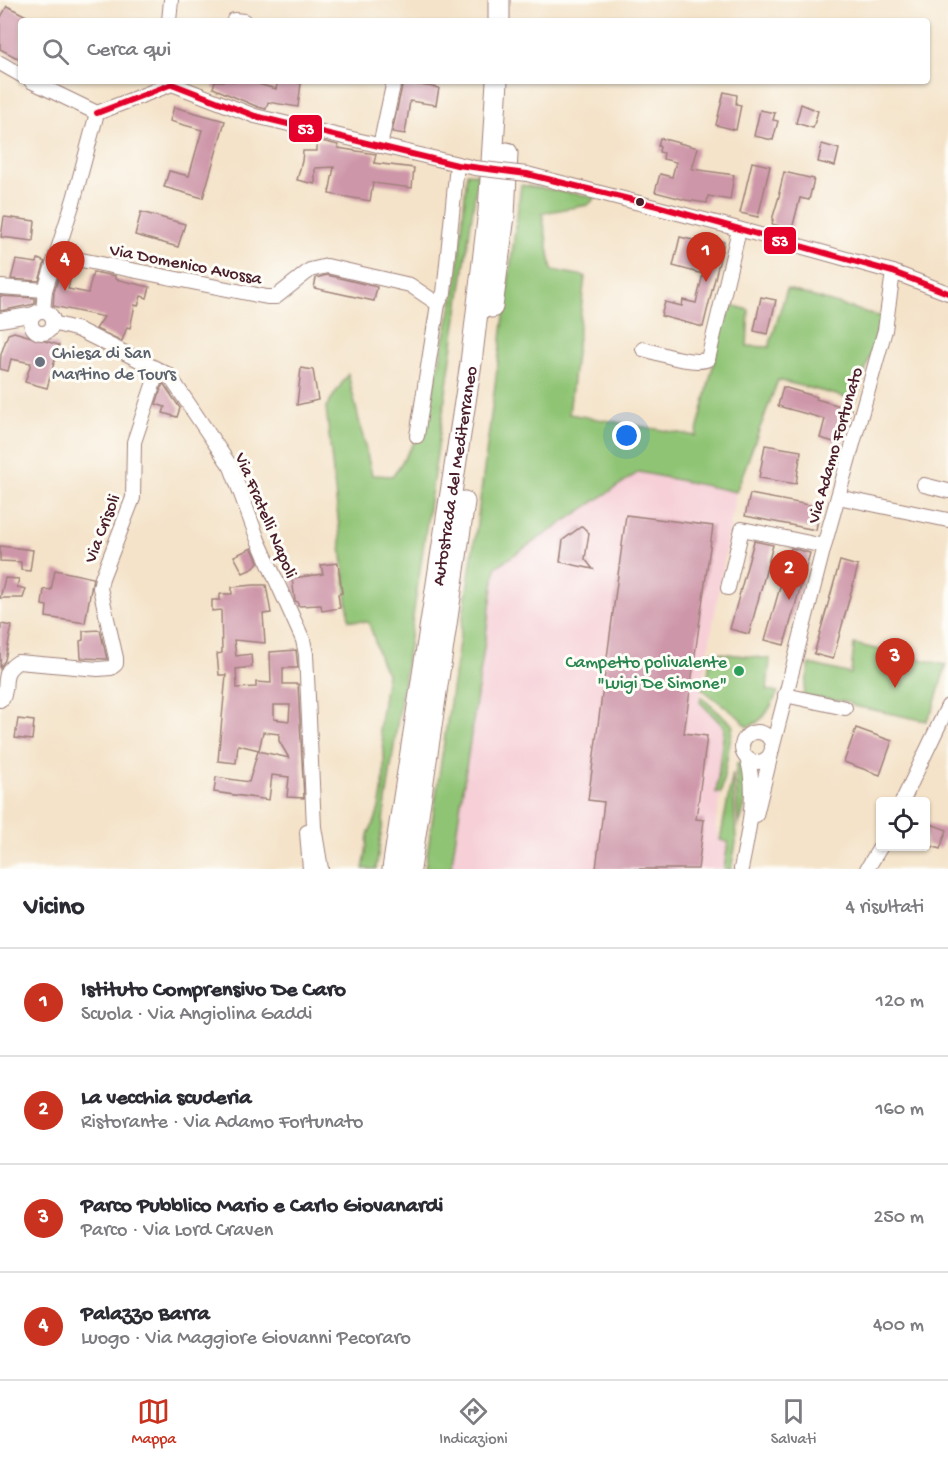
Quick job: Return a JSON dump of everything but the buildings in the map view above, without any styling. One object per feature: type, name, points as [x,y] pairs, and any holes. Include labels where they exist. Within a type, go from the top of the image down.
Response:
[{"type":"highway","points":[[490,18],[491,0]]},
{"type":"highway","points":[[499,0],[499,18]]},
{"type":"highway","points":[[513,0],[513,18]]},
{"type":"highway","points":[[489,84],[485,180],[489,211]]},
{"type":"highway","name":"Autostrada del Mediterraneo","points":[[393,869],[471,363],[489,211],[497,84]]},
{"type":"highway","name":"Autostrada del Mediterraneo","points":[[410,869],[485,365],[504,216],[511,84]]},
{"type":"highway","points":[[416,869],[433,750],[435,703]]},
{"type":"street","points":[[169,18],[171,0]]},
{"type":"street","points":[[0,63],[18,73]]},
{"type":"street","points":[[37,84],[97,113],[164,84],[172,84],[255,116],[457,165],[527,174],[657,206],[893,272],[948,293]]},
{"type":"street","points":[[381,146],[393,84]]},
{"type":"street","points":[[1,324],[36,317],[51,317],[53,323],[50,330],[44,333],[36,332],[36,317],[97,113]]},
{"type":"street","points":[[417,436],[438,304],[444,293],[457,165]]},
{"type":"street","points":[[643,349],[691,361],[702,362],[708,359],[739,230]]},
{"type":"street","name":"Via Domenico Avossa","points":[[56,255],[267,297],[276,297],[310,270],[327,266],[410,285],[438,304]]},
{"type":"street","name":"Via Adamo Fortunato","points":[[745,849],[758,809],[824,546],[885,330],[893,272]]},
{"type":"street","points":[[0,287],[45,290]]},
{"type":"street","name":"Via Fratelli Napoli","points":[[53,323],[79,330],[169,375],[231,467],[258,540],[303,640],[308,676],[313,807],[317,853],[321,869]]},
{"type":"street","name":"Via Crisoli","points":[[0,700],[5,693],[7,672],[18,662],[98,669],[111,668],[116,664],[100,588],[133,498],[134,442],[158,370]]},
{"type":"street","points":[[924,485],[948,491]]},
{"type":"street","points":[[838,497],[948,520]]},
{"type":"street","points":[[728,588],[742,529],[824,546]]},
{"type":"street","points":[[785,695],[845,708]]},
{"type":"street","name":"Via Adamo Fortunato","points":[[755,732],[775,712],[785,695]]},
{"type":"street","points":[[904,797],[948,706]]},
{"type":"street","points":[[755,732],[768,736],[771,751],[760,762],[747,758],[742,749],[743,741],[755,732]]},
{"type":"street","name":"Via Adamo Fortunato","points":[[741,869],[752,782],[747,758]]},
{"type":"street","name":"Via Fratelli Napoli","points":[[310,869],[307,853],[307,821],[313,807]]},
{"type":"street","points":[[867,869],[878,851]]},
{"type":"shaded area","points":[[639,472],[736,492],[699,703],[723,727],[716,792],[721,793],[715,827],[720,840],[728,842],[724,869],[451,869],[496,567]]},
{"type":"green space","points":[[467,173],[478,174],[376,869],[363,869],[368,834],[377,814],[382,790],[384,750],[379,730],[387,673],[380,660],[368,622],[349,620],[326,407],[348,374],[372,475],[393,476],[425,426],[457,282]]},
{"type":"green space","points":[[521,185],[596,197],[588,205],[542,213],[552,270],[585,276],[569,414],[696,436],[728,304],[749,310],[747,346],[769,347],[787,289],[882,317],[856,400],[778,380],[736,492],[639,472],[496,567],[451,869],[425,869],[477,523]]},
{"type":"green space","points":[[854,644],[946,665],[933,710],[926,721],[854,706],[848,702],[803,696],[810,664],[851,674]]},
{"type":"green space","points":[[711,652],[770,659],[767,690],[778,692],[766,713],[758,721],[747,727],[741,719],[702,689],[703,683],[707,683]]},
{"type":"green space","points":[[701,697],[733,725],[721,793],[716,793],[724,729],[700,702]]},
{"type":"green space","points":[[739,762],[742,765],[745,796],[738,826],[736,772]]},
{"type":"green space","points":[[733,773],[736,843],[731,869],[724,869],[728,842],[720,840]]},
{"type":"transit line","name":"53","points":[[97,113],[172,84],[255,116],[457,165],[527,174],[657,206],[893,272],[948,293]]},
{"type":"place","name":"Istituto Comprensivo De Caro","points":[[706,282]]},
{"type":"place","name":"Palazzo Barra","points":[[65,291]]},
{"type":"place","name":"Chiesa di San Martino de Tours","points":[[40,362]]},
{"type":"place","name":"La vecchia scuderia","points":[[789,600]]},
{"type":"place","name":"Campetto polivalente \"Luigi De Simone\"","points":[[739,671]]},
{"type":"place","name":"Parco Pubblico Mario e Carlo Giovanardi","points":[[895,688]]}]
